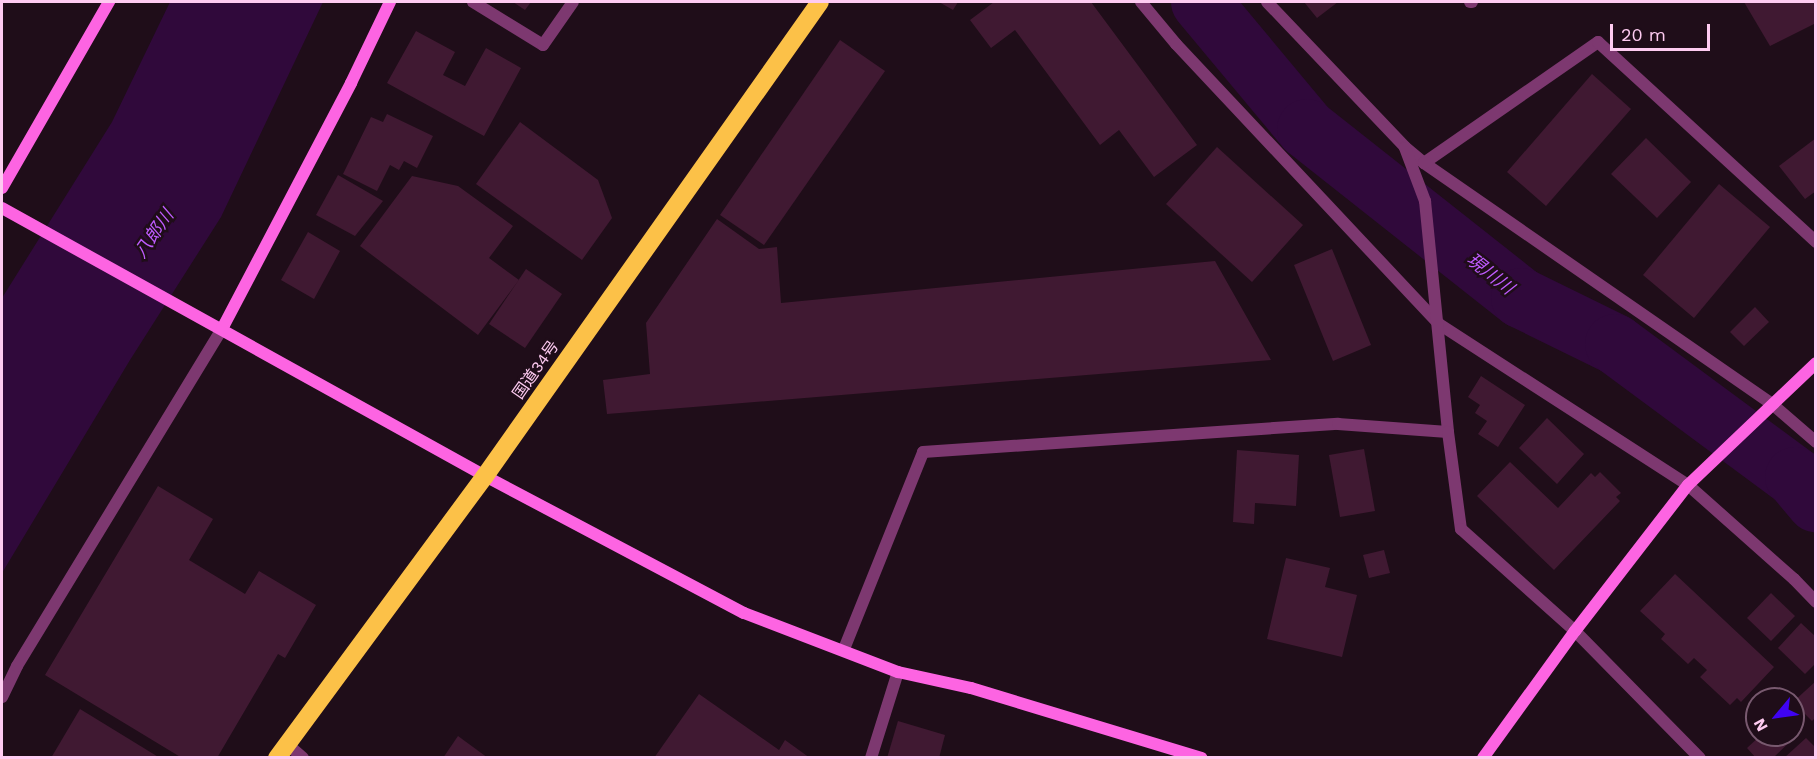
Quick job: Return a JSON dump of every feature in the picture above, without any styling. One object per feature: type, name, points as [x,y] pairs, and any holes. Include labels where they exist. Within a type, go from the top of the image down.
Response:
[{"type":"highway","name":"国道34号","points":[[282,751],[485,476],[820,2]]},
{"type":"street","points":[[2,188],[109,2]]},
{"type":"street","points":[[2,698],[17,666],[222,329],[351,83],[390,2]]},
{"type":"street","points":[[473,2],[543,45],[573,2]]},
{"type":"street","points":[[1141,2],[1176,44],[1438,322],[1689,484],[1794,579],[1815,602]]},
{"type":"street","points":[[1266,2],[1405,147],[1770,404],[1815,442]]},
{"type":"street","points":[[1425,163],[1598,42],[1815,242]]},
{"type":"street","points":[[1405,147],[1425,201],[1448,432],[1461,529],[1575,631],[1700,758]]},
{"type":"street","points":[[2,208],[485,476],[744,613],[844,649],[898,672],[970,688],[1202,758]]},
{"type":"street","points":[[1483,758],[1575,631],[1689,484],[1815,363]]},
{"type":"street","points":[[844,649],[923,452],[1338,423],[1448,432]]},
{"type":"street","points":[[871,758],[898,672]]},
{"type":"street","points":[[282,751],[303,758]]},
{"type":"water","name":"八郎川","points":[[170,2],[323,2],[221,217],[130,360],[2,573],[2,298],[112,122]]},
{"type":"building","points":[[513,2],[531,2],[525,10]]},
{"type":"building","points":[[939,2],[958,2],[953,10]]},
{"type":"building","points":[[994,2],[1091,2],[1197,145],[1154,177],[1119,130],[1100,145],[1015,30],[991,48],[970,20]]},
{"type":"building","points":[[1304,2],[1338,2],[1317,18]]},
{"type":"building","points":[[1744,2],[1816,2],[1816,23],[1770,46]]},
{"type":"building","points":[[416,31],[455,52],[443,75],[465,86],[486,48],[521,68],[484,136],[387,83]]},
{"type":"building","points":[[840,40],[885,71],[764,245],[720,215]]},
{"type":"building","points":[[1592,74],[1631,109],[1546,206],[1507,172]]},
{"type":"building","points":[[387,114],[433,136],[417,168],[404,161],[399,170],[390,165],[377,191],[343,174],[371,117],[383,122]]},
{"type":"building","points":[[520,122],[598,180],[612,218],[582,260],[476,184]]},
{"type":"building","points":[[1646,138],[1691,182],[1657,218],[1611,174]]},
{"type":"building","points":[[1816,138],[1816,191],[1805,199],[1779,166]]},
{"type":"building","points":[[1217,147],[1303,225],[1252,282],[1166,204]]},
{"type":"building","points":[[338,175],[383,201],[355,236],[316,215]]},
{"type":"building","points":[[412,176],[458,186],[513,226],[489,258],[519,280],[478,335],[360,246]]},
{"type":"building","points":[[1719,184],[1770,227],[1694,318],[1643,275]]},
{"type":"building","points":[[717,219],[759,249],[777,247],[781,303],[1215,261],[1271,360],[607,414],[603,380],[650,374],[646,323]]},
{"type":"building","points":[[308,232],[340,251],[314,299],[281,280]]},
{"type":"building","points":[[1332,249],[1371,345],[1333,361],[1294,265]]},
{"type":"building","points":[[526,269],[562,294],[525,348],[489,324]]},
{"type":"building","points":[[1755,307],[1769,322],[1744,346],[1730,332]]},
{"type":"building","points":[[1481,376],[1525,405],[1498,447],[1478,434],[1487,421],[1475,413],[1480,405],[1468,397]]},
{"type":"building","points":[[1547,418],[1584,454],[1557,484],[1519,448]]},
{"type":"building","points":[[1364,449],[1375,511],[1340,517],[1329,455]]},
{"type":"building","points":[[1237,450],[1299,455],[1296,506],[1255,503],[1254,524],[1233,522]]},
{"type":"building","points":[[1510,462],[1558,508],[1591,473],[1595,477],[1600,472],[1621,493],[1616,497],[1620,501],[1554,570],[1477,496]]},
{"type":"building","points":[[158,486],[213,519],[189,560],[245,594],[259,571],[316,605],[285,658],[278,654],[217,758],[182,758],[45,675]]},
{"type":"building","points":[[1384,550],[1390,573],[1369,578],[1363,555]]},
{"type":"building","points":[[1286,558],[1330,568],[1325,587],[1357,595],[1342,657],[1267,639]]},
{"type":"building","points":[[1675,574],[1774,667],[1755,687],[1745,687],[1745,698],[1741,702],[1737,698],[1730,705],[1700,677],[1707,670],[1694,658],[1688,664],[1661,639],[1665,634],[1640,611]]},
{"type":"building","points":[[1771,593],[1795,616],[1771,641],[1747,618]]},
{"type":"building","points":[[1801,623],[1816,637],[1816,663],[1805,674],[1778,648]]},
{"type":"building","points":[[1816,681],[1816,717],[1812,721],[1805,714],[1805,691]]},
{"type":"building","points":[[699,694],[779,750],[785,740],[810,758],[654,758]]},
{"type":"building","points":[[80,709],[160,758],[51,758]]},
{"type":"building","points":[[898,721],[945,735],[939,758],[887,758]]},
{"type":"building","points":[[458,736],[488,758],[443,758]]},
{"type":"building","points":[[1805,739],[1816,748],[1816,758],[1784,758],[1796,747],[1805,747]]},
{"type":"building","points":[[1784,747],[1773,758],[1756,758],[1747,748]]},
{"type":"waterway","name":"現川川","points":[[1201,2],[1307,129],[1521,298],[1615,344],[1795,477],[1816,502]]}]
